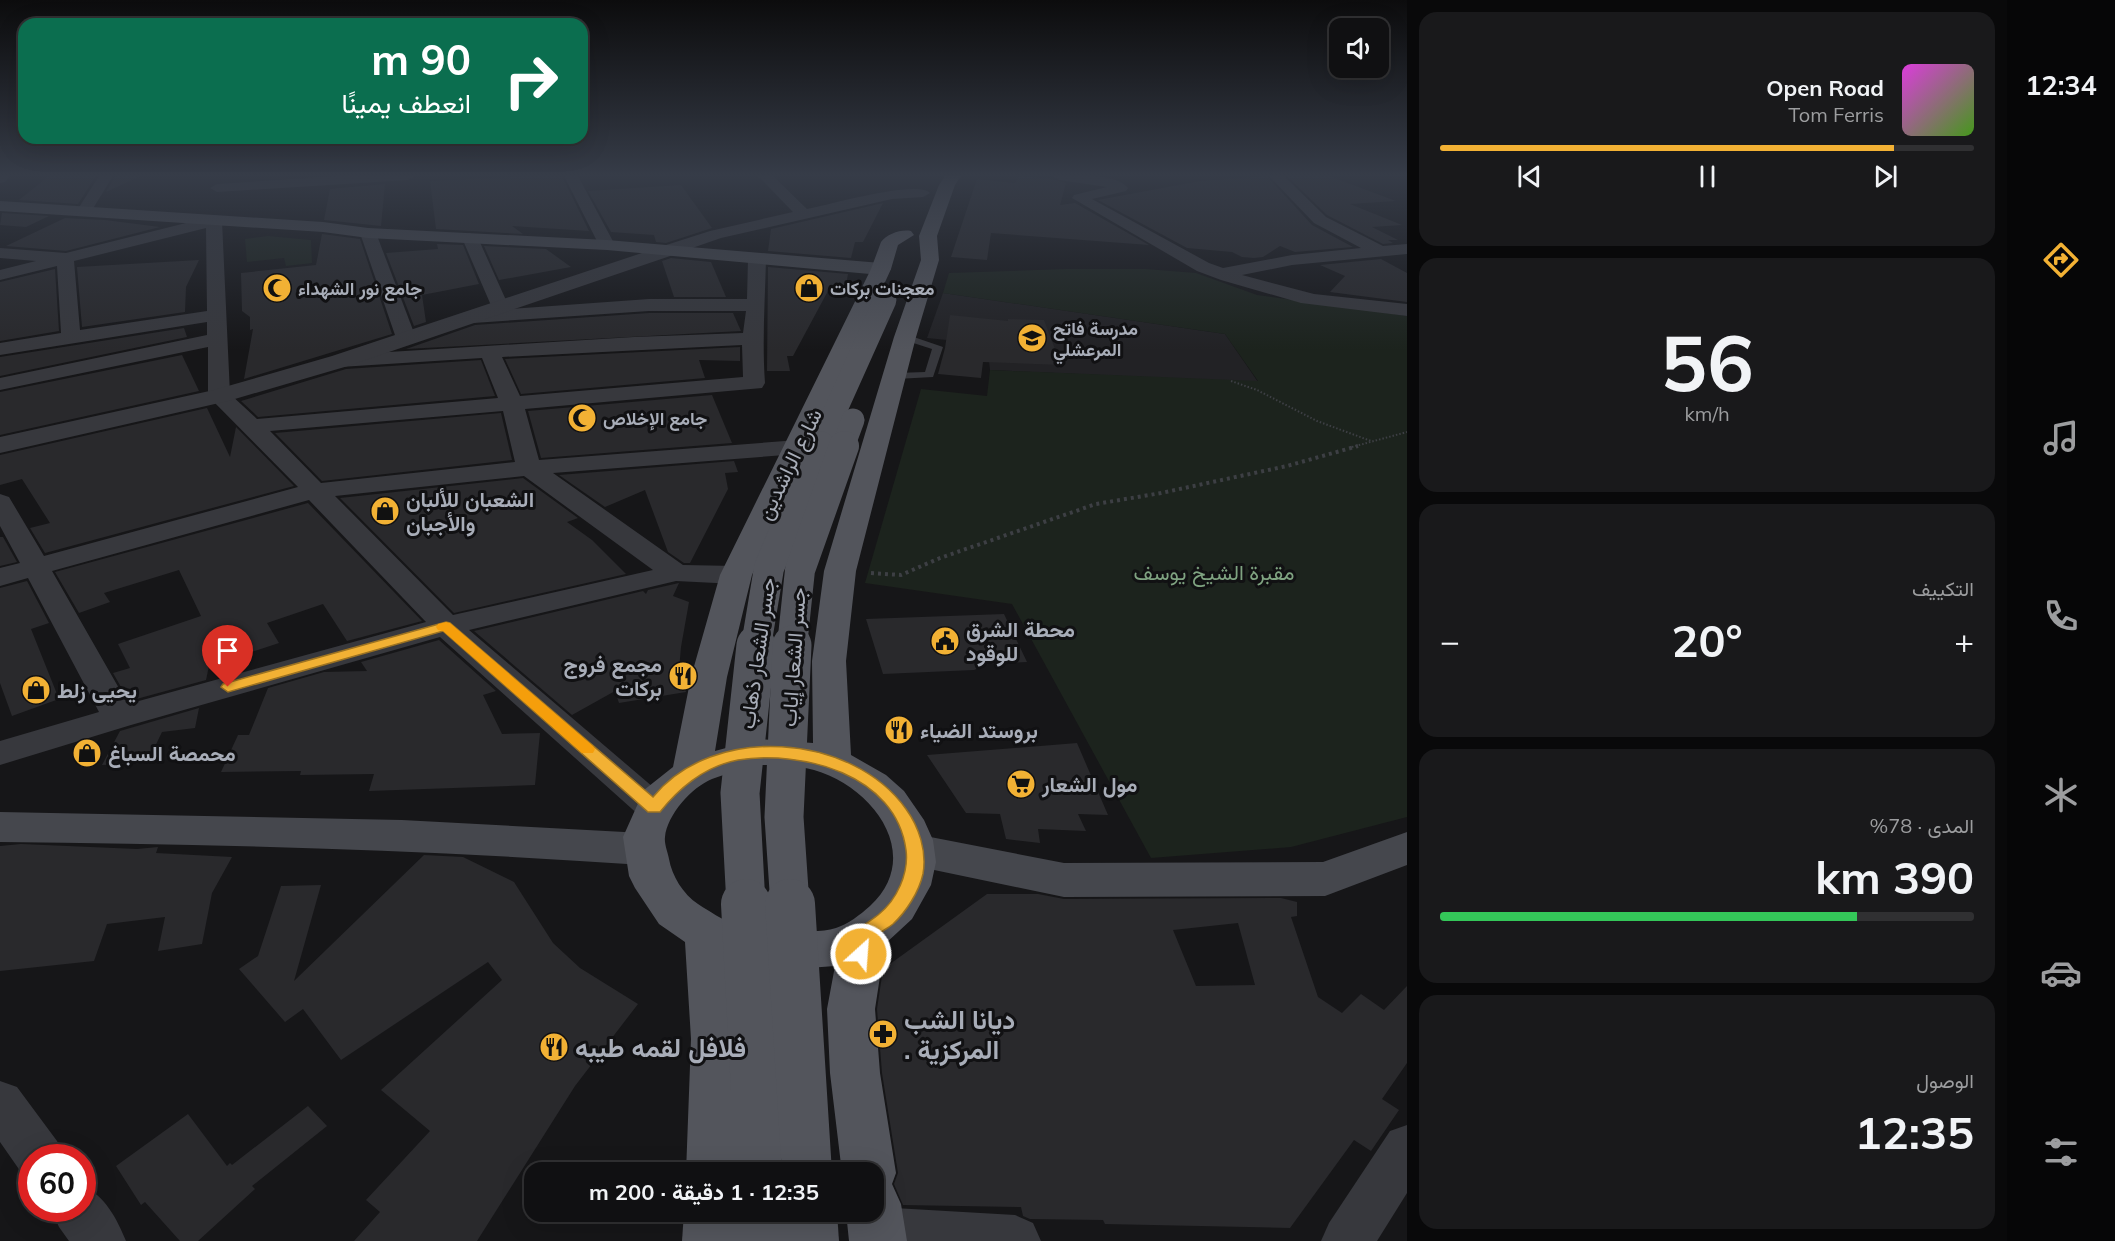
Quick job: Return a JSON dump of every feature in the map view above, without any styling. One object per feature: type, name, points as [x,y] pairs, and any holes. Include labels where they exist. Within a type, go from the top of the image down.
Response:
[{"type":"main road","points":[[387,234],[607,245],[757,259],[893,302]]},
{"type":"main road","name":"شارع الراشدين","points":[[832,762],[829,661],[840,571],[896,376],[890,242],[903,234]]},
{"type":"main road","name":"شارع الراشدين","points":[[692,772],[709,677],[736,575],[798,447],[893,302],[930,260],[917,234]]},
{"type":"main road","name":"جسر الشعار ذهاب","points":[[756,1162],[756,1091],[740,793],[751,678],[770,568],[815,457],[893,302]]},
{"type":"main road","name":"جسر الشعار إياب","points":[[806,1162],[784,817],[792,648],[800,570],[870,374],[893,302]]},
{"type":"main road","points":[[759,752],[808,755],[832,762],[863,776],[889,797],[906,822],[915,850],[914,874],[904,897],[888,918],[864,935],[836,947],[804,954],[771,953],[737,947],[707,936],[680,919],[660,897],[647,873],[643,849],[646,827],[654,808],[670,788],[692,772],[735,755],[759,752]]},
{"type":"main road","points":[[0,827],[232,830],[526,840],[643,849]]},
{"type":"main road","points":[[915,850],[1064,880],[1325,879],[1407,848]]},
{"type":"main road","points":[[864,935],[851,1009],[855,1073],[867,1162]]},
{"type":"main road","points":[[707,936],[716,1039],[713,1162]]},
{"type":"main road","points":[[711,1241],[712,1222]]},
{"type":"main road","points":[[756,1222],[756,1241]]},
{"type":"main road","points":[[809,1222],[810,1241]]},
{"type":"street","points":[[0,275],[65,258],[129,234]]},
{"type":"street","points":[[215,234],[219,396],[252,426],[446,626],[654,808]]},
{"type":"street","points":[[368,234],[406,338]]},
{"type":"street","points":[[601,234],[607,245]]},
{"type":"street","points":[[0,445],[219,396],[340,361],[716,234]]},
{"type":"street","points":[[1144,234],[1203,267],[1257,286],[1302,297],[1407,310]]},
{"type":"street","points":[[1347,234],[1379,251]]},
{"type":"street","points":[[470,238],[501,308]]},
{"type":"street","points":[[1222,274],[1292,260],[1407,249]]},
{"type":"street","points":[[0,253],[65,258]]},
{"type":"street","points":[[65,258],[71,338]]},
{"type":"street","points":[[252,426],[754,383],[752,339],[756,305],[757,259]]},
{"type":"street","points":[[473,317],[649,305],[756,305]]},
{"type":"street","points":[[0,350],[217,315]]},
{"type":"street","points":[[0,384],[218,339]]},
{"type":"street","points":[[340,361],[634,343],[752,339]]},
{"type":"street","points":[[489,352],[512,404],[529,468],[676,573]]},
{"type":"street","points":[[0,577],[313,491],[529,468],[798,447]]},
{"type":"street","points":[[0,501],[119,717]]},
{"type":"street","points":[[0,753],[119,717],[446,626],[676,573],[736,575]]},
{"type":"street","points":[[0,1102],[30,1144]]},
{"type":"street","points":[[1347,1241],[1407,1148]]},
{"type":"street","points":[[86,1222],[100,1241]]},
{"type":"street","points":[[876,1226],[1015,1241]]},
{"type":"path","points":[[1231,381],[1257,390],[1317,421],[1371,442]]},
{"type":"path","points":[[840,571],[901,575],[940,558],[1096,504],[1287,466],[1407,432]]},
{"type":"shaded area","points":[[943,293],[1225,334],[1258,382],[990,370],[987,344],[927,338]]},
{"type":"green space","points":[[268,236],[311,240],[312,263],[286,266],[284,258],[247,262],[245,239]]},
{"type":"green space","name":"مقبرة الشيخ يوسف","points":[[1146,269],[1196,273],[1257,295],[1407,316],[1407,817],[1291,847],[1151,858],[1012,604],[865,583],[921,389],[987,396],[990,370],[1258,381],[1225,334],[943,293],[949,273]]},
{"type":"building","points":[[31,234],[133,234],[66,251],[6,246]]},
{"type":"building","points":[[322,234],[360,239],[392,334],[244,379],[253,329],[250,330],[250,317],[242,311],[241,273],[316,265]]},
{"type":"building","points":[[638,234],[694,234],[666,243],[656,242],[654,235]]},
{"type":"building","points":[[770,234],[867,234],[863,242],[855,242],[851,258],[768,251]]},
{"type":"building","points":[[959,234],[991,234],[987,260],[951,257]]},
{"type":"building","points":[[1003,234],[1129,234],[1149,245]]},
{"type":"building","points":[[1161,234],[1329,234],[1353,247],[1295,252],[1280,246],[1263,257],[1254,258],[1242,257],[1232,252],[1187,248]]},
{"type":"building","points":[[1364,234],[1386,234],[1398,240],[1388,240],[1393,243],[1383,244]]},
{"type":"building","points":[[437,244],[463,245],[479,284],[422,295],[426,322],[414,326],[386,253],[438,249]]},
{"type":"building","points":[[484,246],[546,249],[571,267],[499,280]]},
{"type":"building","points":[[671,258],[711,262],[726,297],[674,297],[662,261]]},
{"type":"building","points":[[1381,259],[1407,273],[1407,302],[1330,292],[1345,276],[1320,265]]},
{"type":"building","points":[[199,260],[186,287],[185,312],[82,327],[77,267]]},
{"type":"building","points":[[768,267],[848,274],[845,290],[829,289],[793,356],[787,356],[790,371],[767,371]]},
{"type":"building","points":[[55,269],[59,331],[0,341],[0,282]]},
{"type":"building","points":[[649,313],[733,313],[741,331],[406,349],[475,325]]},
{"type":"building","points":[[950,315],[1008,321],[1008,319],[1044,320],[1061,365],[983,362],[981,378],[938,374]]},
{"type":"building","points":[[184,328],[187,337],[0,376],[0,357]]},
{"type":"building","points":[[740,347],[740,361],[699,360],[705,378],[521,394],[505,359]]},
{"type":"building","points":[[182,355],[199,391],[0,435],[0,392]]},
{"type":"building","points":[[481,360],[495,396],[258,417],[241,401],[346,369]]},
{"type":"building","points":[[712,395],[732,443],[541,458],[528,411]]},
{"type":"building","points":[[207,408],[230,457],[236,427],[294,486],[45,553],[30,528],[50,523],[22,479],[0,485],[0,455]]},
{"type":"building","points":[[501,413],[512,460],[322,481],[275,433]]},
{"type":"building","points":[[734,461],[738,472],[725,473],[728,489],[690,563],[684,563],[668,552],[645,490],[605,507],[559,475]]},
{"type":"building","points":[[523,478],[578,518],[567,522],[592,540],[626,574],[454,613],[340,498]]},
{"type":"building","points":[[308,503],[422,621],[347,641],[323,604],[267,623],[279,643],[209,666],[206,680],[129,701],[113,673],[130,668],[118,644],[201,616],[179,570],[104,593],[110,602],[79,613],[55,572]]},
{"type":"building","points":[[0,537],[3,537],[17,562],[0,566]]},
{"type":"building","points":[[27,581],[49,623],[31,629],[59,699],[12,716],[0,683],[0,588]]},
{"type":"building","points":[[679,583],[673,596],[689,602],[679,670],[686,692],[619,703],[615,691],[572,715],[474,631],[643,591],[646,594],[648,590]]},
{"type":"building","name":"محطة الشرق للوقود","points":[[1004,614],[1027,662],[988,664],[974,670],[883,674],[866,619]]},
{"type":"building","points":[[439,640],[496,691],[483,695],[502,734],[540,733],[535,785],[369,791],[374,774],[300,775],[301,771],[221,772],[238,735],[249,735],[268,688],[324,672],[367,671],[361,662]]},
{"type":"building","points":[[199,708],[195,728],[162,732],[147,763],[102,765],[120,731]]},
{"type":"building","name":"مول الشعار","points":[[1077,743],[1108,815],[1078,814],[1086,831],[1038,829],[1040,843],[1006,839],[1000,814],[966,813],[927,755]]},
{"type":"building","points":[[21,844],[137,849],[158,847],[156,853],[232,857],[212,893],[202,944],[158,951],[165,917],[107,924],[94,961],[0,971],[0,846]]},
{"type":"building","points":[[424,855],[463,857],[514,882],[553,943],[580,968],[638,1004],[575,1086],[527,1162],[524,1162],[524,1167],[477,1241],[354,1241],[380,1212],[366,1200],[430,1131],[381,1090],[502,980],[488,962],[341,1060],[303,1009],[285,1022],[239,969],[258,956],[281,886],[321,885],[294,981]]},
{"type":"building","points":[[987,894],[1038,894],[1064,899],[1281,898],[1297,902],[1297,916],[1291,917],[1318,997],[1342,1013],[1361,994],[1384,1010],[1407,986],[1407,1063],[1382,1099],[1399,1110],[1371,1151],[1354,1140],[1290,1228],[1105,1224],[1103,1220],[1030,1219],[1023,1216],[1021,1207],[903,1205],[894,1184],[898,1173],[882,1073],[877,1009],[883,969]],"holes":[[[1238,923],[1255,985],[1196,986],[1173,930]]]},
{"type":"building","points":[[308,1106],[327,1126],[252,1186],[255,1189],[198,1241],[180,1241],[145,1202],[141,1205],[116,1166],[188,1114],[227,1166],[230,1163],[232,1165]]},
{"type":"slow traffic","points":[[443,627],[446,626],[587,749]]},
{"type":"place","name":"جامع نور الشهداء","points":[[277,288]]},
{"type":"place","name":"معجنات بركات","points":[[809,288]]},
{"type":"place","name":"مدرسة فاتح المرعشلي","points":[[1032,338]]},
{"type":"place","name":"جامع الإخلاص","points":[[582,418]]},
{"type":"place","name":"الشعبان للألبان والأجبان","points":[[385,511]]},
{"type":"place","name":"محطة الشرق للوقود","points":[[945,641]]},
{"type":"place","name":"مجمع فروج بركات","points":[[683,676]]},
{"type":"place","name":"يحيى زلط","points":[[36,690]]},
{"type":"place","name":"بروستد الضياء","points":[[899,730]]},
{"type":"place","name":"محمصة السباغ","points":[[87,753]]},
{"type":"place","name":"مول الشعار","points":[[1021,784]]},
{"type":"place","name":"ديانا الشب . المركزية","points":[[883,1034]]},
{"type":"place","name":"فلافل لقمه طيبه","points":[[554,1047]]},
{"type":"route","points":[[228,687],[446,626],[654,808],[670,788],[692,772],[735,755],[784,752],[808,755],[832,762],[863,776],[889,797],[906,822],[915,850],[914,874],[904,897],[888,918],[864,935],[861,954]]}]
